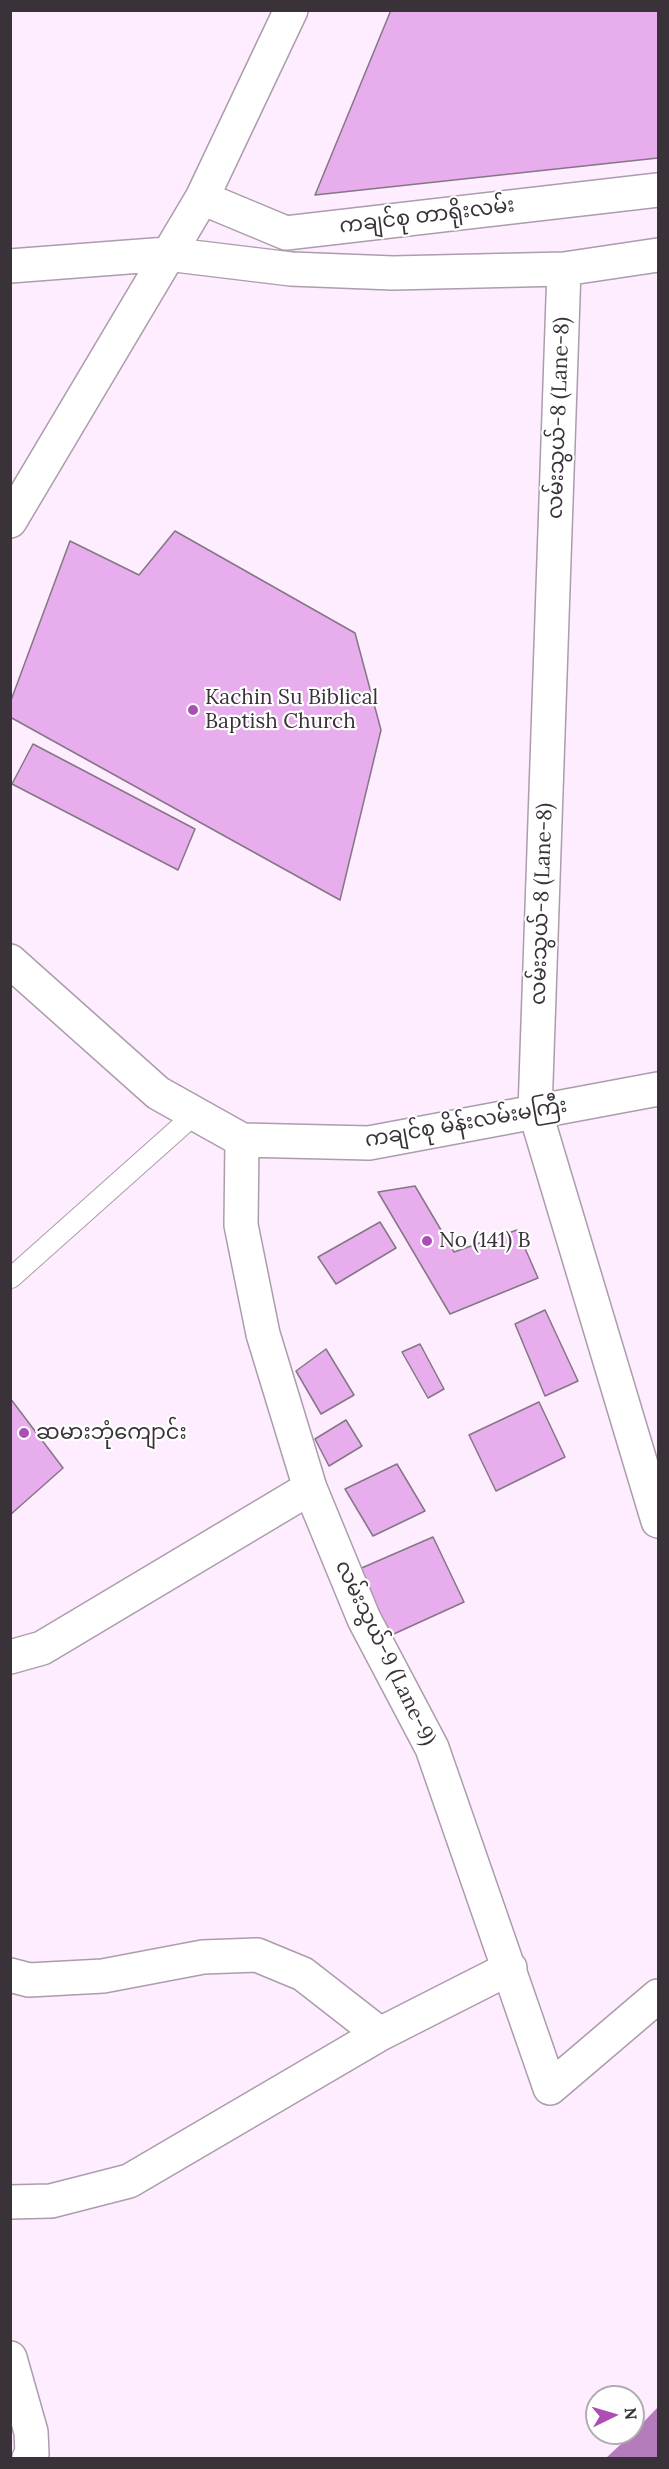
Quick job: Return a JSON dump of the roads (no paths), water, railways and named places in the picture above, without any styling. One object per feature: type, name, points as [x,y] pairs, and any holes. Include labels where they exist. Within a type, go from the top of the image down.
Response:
[{"type":"street","points":[[10,522],[202,198],[291,10]]},
{"type":"street","name":"ကချင်စု တာရိုးလမ်း","points":[[202,198],[286,233],[658,190]]},
{"type":"street","points":[[10,266],[167,254],[291,269],[393,273],[564,269],[658,255]]},
{"type":"street","name":"လမ်းသွယ်-8 (Lane-8)","points":[[564,269],[535,1111],[658,1521]]},
{"type":"street","name":"ကချင်စု မိန်းလမ်းမကြီး","points":[[10,961],[158,1093],[242,1140],[369,1143],[658,1089]]},
{"type":"street","name":"လမ်းသွယ်-9 (Lane-9)","points":[[242,1140],[241,1225],[263,1334],[310,1488],[364,1619],[432,1748],[550,2088],[658,1996]]},
{"type":"street","points":[[10,1657],[42,1648],[310,1488]]},
{"type":"street","points":[[10,1975],[29,1980],[103,1976],[203,1957],[257,1955],[303,1974],[380,2034]]},
{"type":"street","points":[[10,2202],[51,2201],[129,2181],[380,2034],[510,1968]]},
{"type":"street","points":[[10,2358],[31,2432],[32,2454],[29,2458]]},
{"type":"lane","points":[[11,1278],[195,1114]]},
{"type":"place","name":"Kachin Su Biblical Baptish Church","points":[[193,710]]},
{"type":"place","name":"No (141) B","points":[[427,1241]]},
{"type":"place","name":"ဆမားဘုံကျောင်း","points":[[24,1433]]}]
